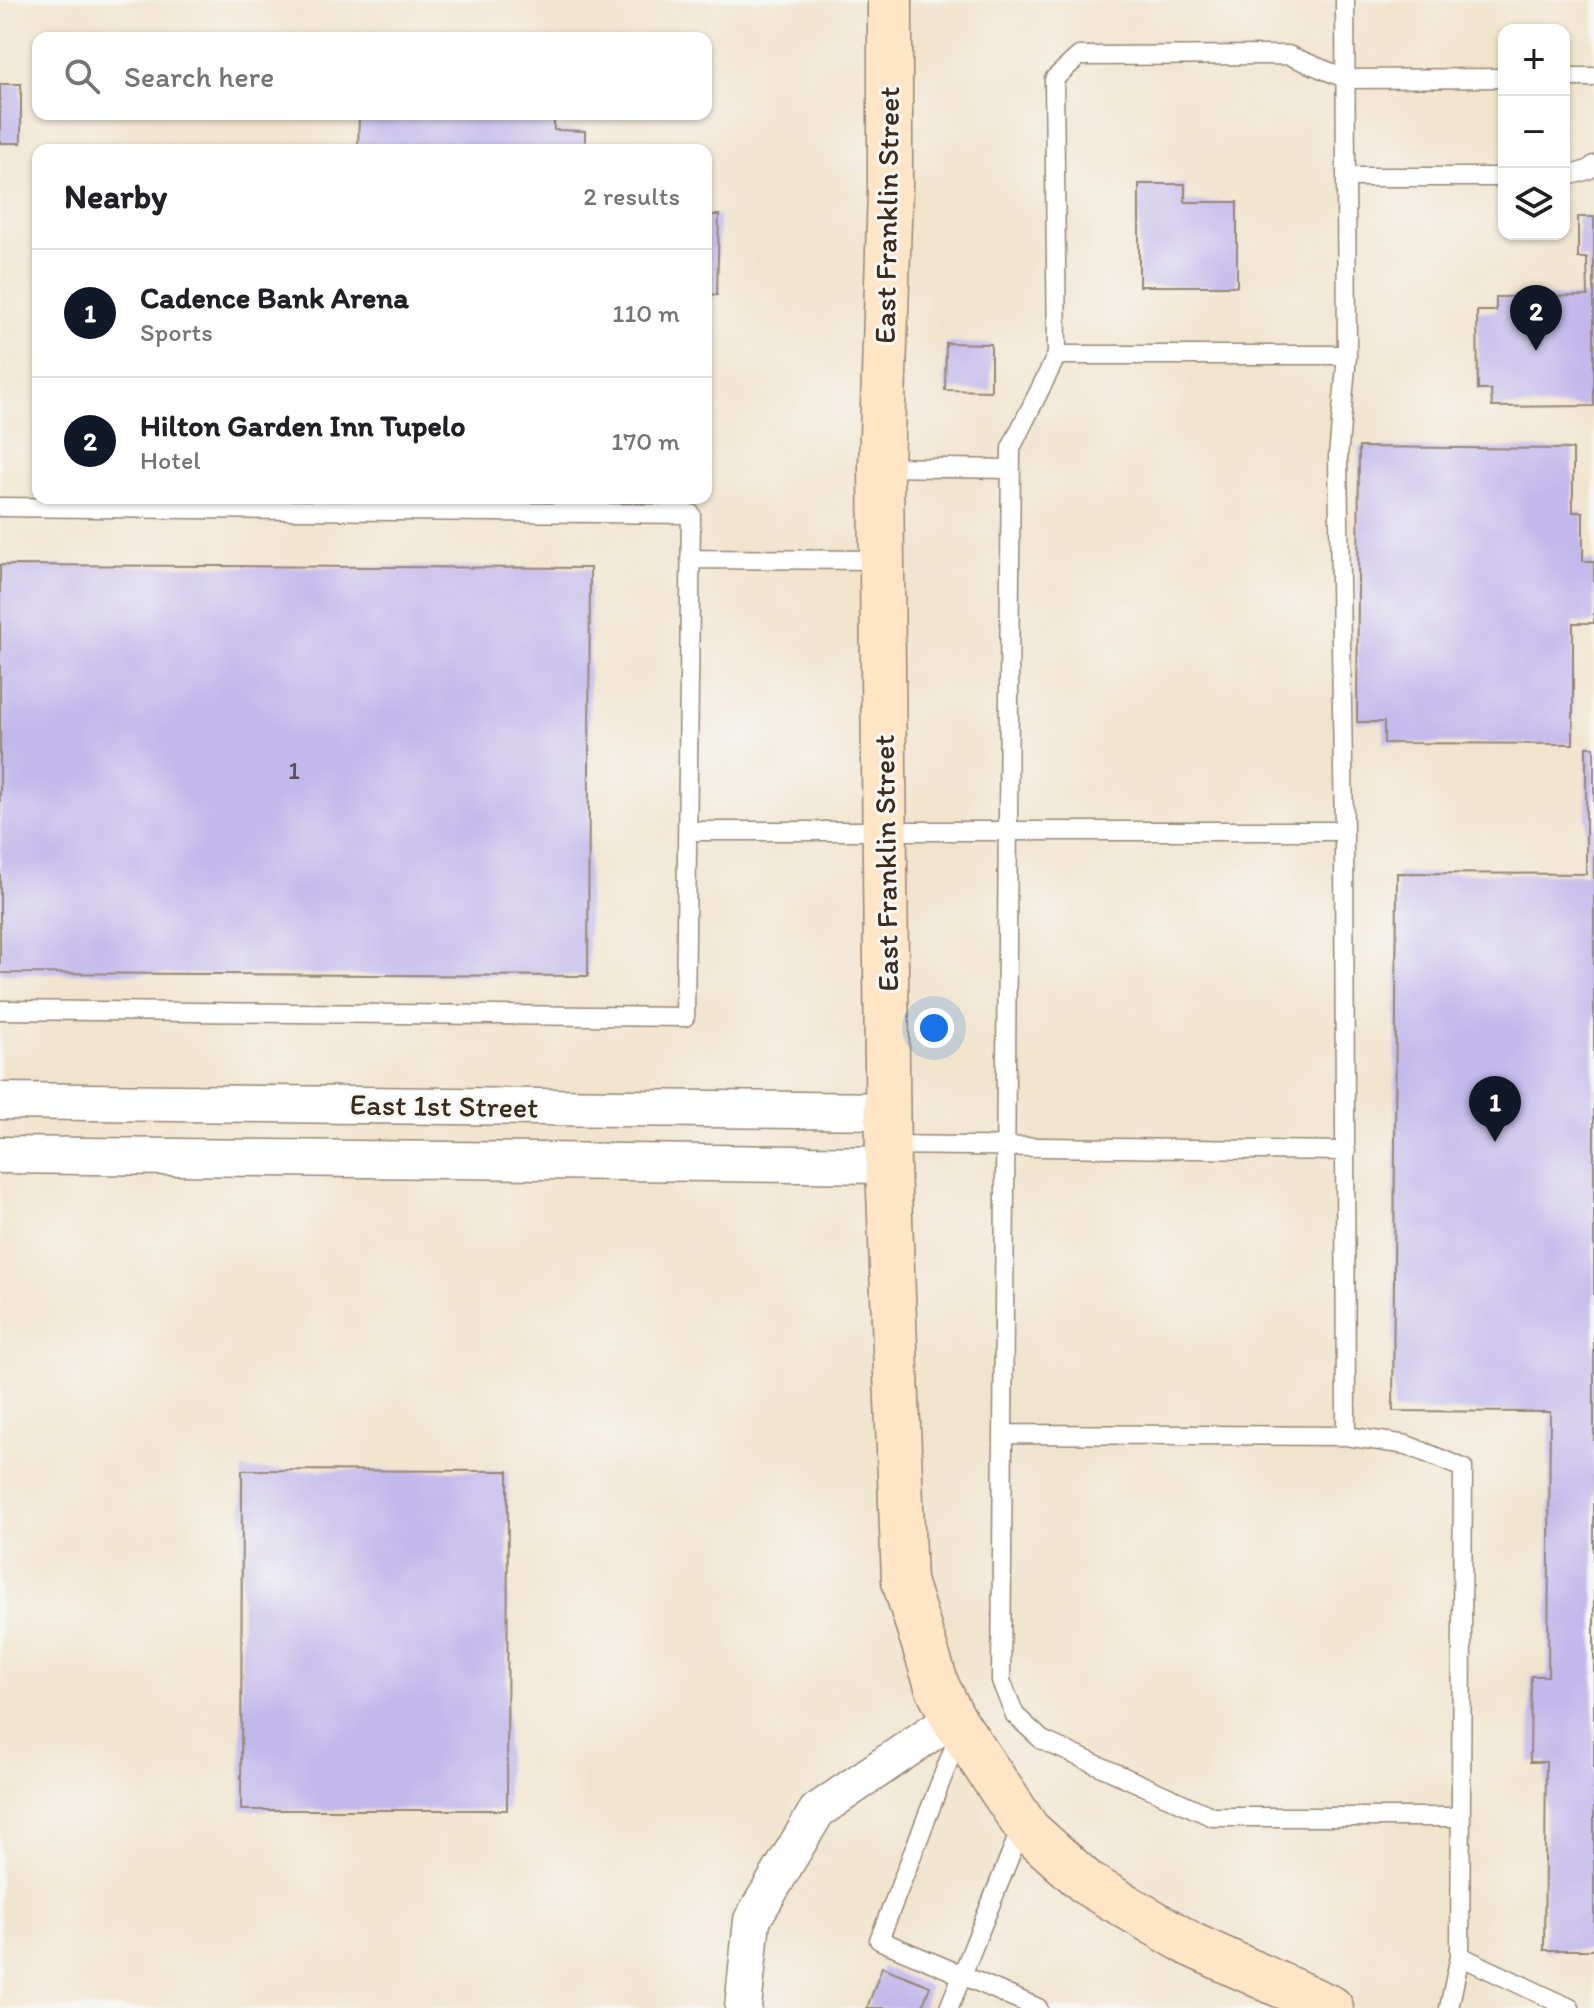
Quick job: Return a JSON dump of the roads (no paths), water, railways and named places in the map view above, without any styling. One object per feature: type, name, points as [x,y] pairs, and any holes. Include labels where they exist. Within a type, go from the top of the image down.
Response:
[{"type":"street","name":"East Franklin Street","points":[[890,0],[890,190],[881,467],[888,1140],[904,1581],[937,1686],[957,1724],[1023,1823],[1088,1884],[1192,1945],[1331,2008]]},
{"type":"street","name":"East 1st Street","points":[[0,1101],[888,1140]]},
{"type":"street","name":"East 1st Street","points":[[0,1155],[888,1140]]},
{"type":"street","points":[[743,2008],[752,1920],[817,1811],[957,1724]]},
{"type":"lane","points":[[1345,0],[1347,355],[1338,457],[1344,831],[1346,1436]]},
{"type":"lane","points":[[1461,1817],[1213,1817],[1042,1740],[1015,1715],[1001,1681],[1010,469],[1011,448],[1057,355],[1054,79],[1079,56],[1288,55],[1347,79],[1498,78]]},
{"type":"lane","points":[[1570,77],[1594,77]]},
{"type":"lane","points":[[1570,175],[1594,165]]},
{"type":"lane","points":[[1348,177],[1498,177]]},
{"type":"lane","points":[[1057,355],[1347,355]]},
{"type":"lane","points":[[881,467],[1010,469]]},
{"type":"lane","points":[[0,507],[691,514],[685,1017],[0,1010]]},
{"type":"lane","points":[[690,559],[882,560]]},
{"type":"lane","points":[[687,831],[1344,831]]},
{"type":"lane","points":[[888,1140],[1006,1147],[1346,1151]]},
{"type":"lane","points":[[1003,1434],[1346,1436],[1407,1445],[1463,1468],[1460,1956],[1449,2008]]},
{"type":"lane","points":[[957,1724],[879,1940],[1038,2008]]},
{"type":"lane","points":[[949,2008],[1023,1823]]},
{"type":"lane","points":[[1460,1956],[1570,2008]]},
{"type":"place","name":"Hilton Garden Inn Tupelo","points":[[1536,351]]},
{"type":"place","name":"Cadence Bank Arena","points":[[1495,1142]]}]
